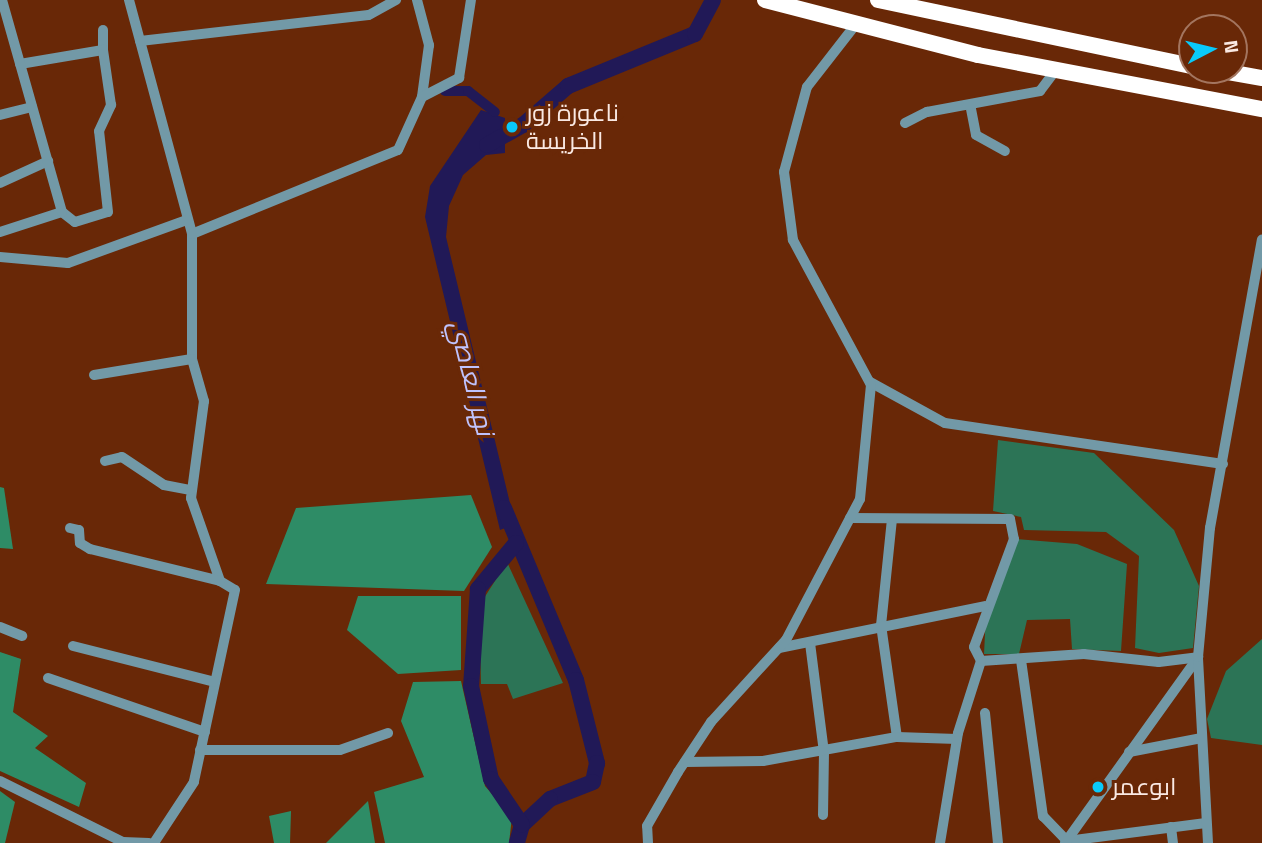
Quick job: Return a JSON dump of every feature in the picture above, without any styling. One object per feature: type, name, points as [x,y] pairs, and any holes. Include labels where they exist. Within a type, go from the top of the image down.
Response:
[{"type":"highway","points":[[765,0],[1055,71],[1262,109]]},
{"type":"highway","points":[[884,1],[1178,63]]},
{"type":"street","points":[[2,0],[62,212],[75,222],[108,212],[99,131],[111,105],[103,50],[103,30]]},
{"type":"street","points":[[129,0],[192,234],[192,359],[204,401],[190,490],[220,581]]},
{"type":"street","points":[[140,41],[369,15],[396,0]]},
{"type":"street","points":[[192,234],[398,150],[422,97],[429,45],[417,0]]},
{"type":"street","points":[[422,97],[459,78],[471,0]]},
{"type":"street","points":[[856,24],[807,87],[784,172],[793,240],[870,382],[945,423],[1223,464]]},
{"type":"street","points":[[20,64],[103,50]]},
{"type":"street","points":[[905,123],[927,112],[971,109],[1040,91],[1055,71]]},
{"type":"street","points":[[0,115],[32,107]]},
{"type":"street","points":[[971,109],[976,135],[1005,151]]},
{"type":"street","points":[[0,183],[48,161]]},
{"type":"street","points":[[0,232],[62,212]]},
{"type":"street","points":[[0,257],[68,263],[187,220]]},
{"type":"street","points":[[1208,843],[1198,657],[1223,464],[1262,240]]},
{"type":"street","points":[[94,375],[192,359]]},
{"type":"street","points":[[648,843],[647,826],[685,762],[710,722],[779,648],[860,499],[870,382]]},
{"type":"street","points":[[105,461],[122,457],[164,485],[190,490]]},
{"type":"street","points":[[850,518],[1010,519],[1014,539],[985,606],[974,647],[981,662],[957,739],[940,843]]},
{"type":"street","points":[[892,519],[881,625],[897,737]]},
{"type":"street","points":[[70,528],[79,530],[80,543],[90,549],[220,581],[235,590],[194,782],[154,843]]},
{"type":"street","points":[[779,648],[881,625],[985,606]]},
{"type":"street","points":[[0,627],[22,636]]},
{"type":"street","points":[[810,643],[824,752],[823,815]]},
{"type":"street","points":[[73,646],[215,682]]},
{"type":"street","points":[[981,662],[1198,657]]},
{"type":"street","points":[[1066,842],[1198,657]]},
{"type":"street","points":[[1021,660],[1043,816],[1066,842]]},
{"type":"street","points":[[48,678],[205,732]]},
{"type":"street","points":[[985,713],[998,843]]},
{"type":"street","points":[[200,750],[340,750],[388,733]]},
{"type":"street","points":[[685,762],[824,752],[897,737],[957,739]]},
{"type":"street","points":[[1129,752],[1202,738]]},
{"type":"street","points":[[0,781],[123,842],[149,843]]},
{"type":"street","points":[[1066,842],[1206,823]]},
{"type":"street","points":[[1171,827],[1172,843]]},
{"type":"green space","points":[[998,440],[1094,453],[1174,530],[1199,586],[1193,648],[1159,653],[1135,648],[1139,556],[1106,532],[1024,530],[1021,517],[993,511]]},
{"type":"green space","points":[[0,487],[4,488],[13,549],[0,548]]},
{"type":"green space","points":[[471,495],[492,547],[464,591],[266,584],[296,508]]},
{"type":"green space","points":[[1015,539],[1077,544],[1127,564],[1121,651],[1072,649],[1070,619],[1027,620],[1019,654],[984,654],[986,613]]},
{"type":"green space","points":[[507,562],[563,683],[513,699],[507,684],[481,684],[479,606]]},
{"type":"green space","points":[[358,596],[461,596],[461,670],[398,674],[347,630]]},
{"type":"green space","points":[[1262,639],[1262,745],[1211,738],[1207,719],[1226,671]]},
{"type":"green space","points":[[0,652],[21,659],[13,712],[48,736],[35,748],[86,783],[79,807],[0,771]]},
{"type":"green space","points":[[461,681],[485,786],[512,817],[509,843],[385,843],[374,792],[424,777],[401,721],[413,682]]},
{"type":"green space","points":[[0,791],[15,802],[5,843],[0,843]]},
{"type":"green space","points":[[368,801],[375,843],[326,843]]},
{"type":"green space","points":[[291,811],[290,843],[274,843],[269,816]]},
{"type":"water","points":[[481,110],[505,118],[505,153],[486,155],[463,175],[449,206],[446,237],[515,524],[500,530],[425,217],[430,186]]},
{"type":"waterway","name":"نهر العاصي","points":[[487,145],[523,125],[568,86],[695,34],[713,0]]},
{"type":"waterway","points":[[445,91],[468,91],[495,112]]},
{"type":"waterway","name":"نهر العاصي","points":[[504,508],[576,680],[597,763],[593,782],[550,799],[522,825],[517,843]]},
{"type":"waterway","points":[[516,543],[478,589],[471,686],[491,779],[522,825]]},
{"type":"place","name":"ناعورة زور الخريسة","points":[[512,127]]},
{"type":"place","name":"ابوعمر","points":[[1098,787]]}]
